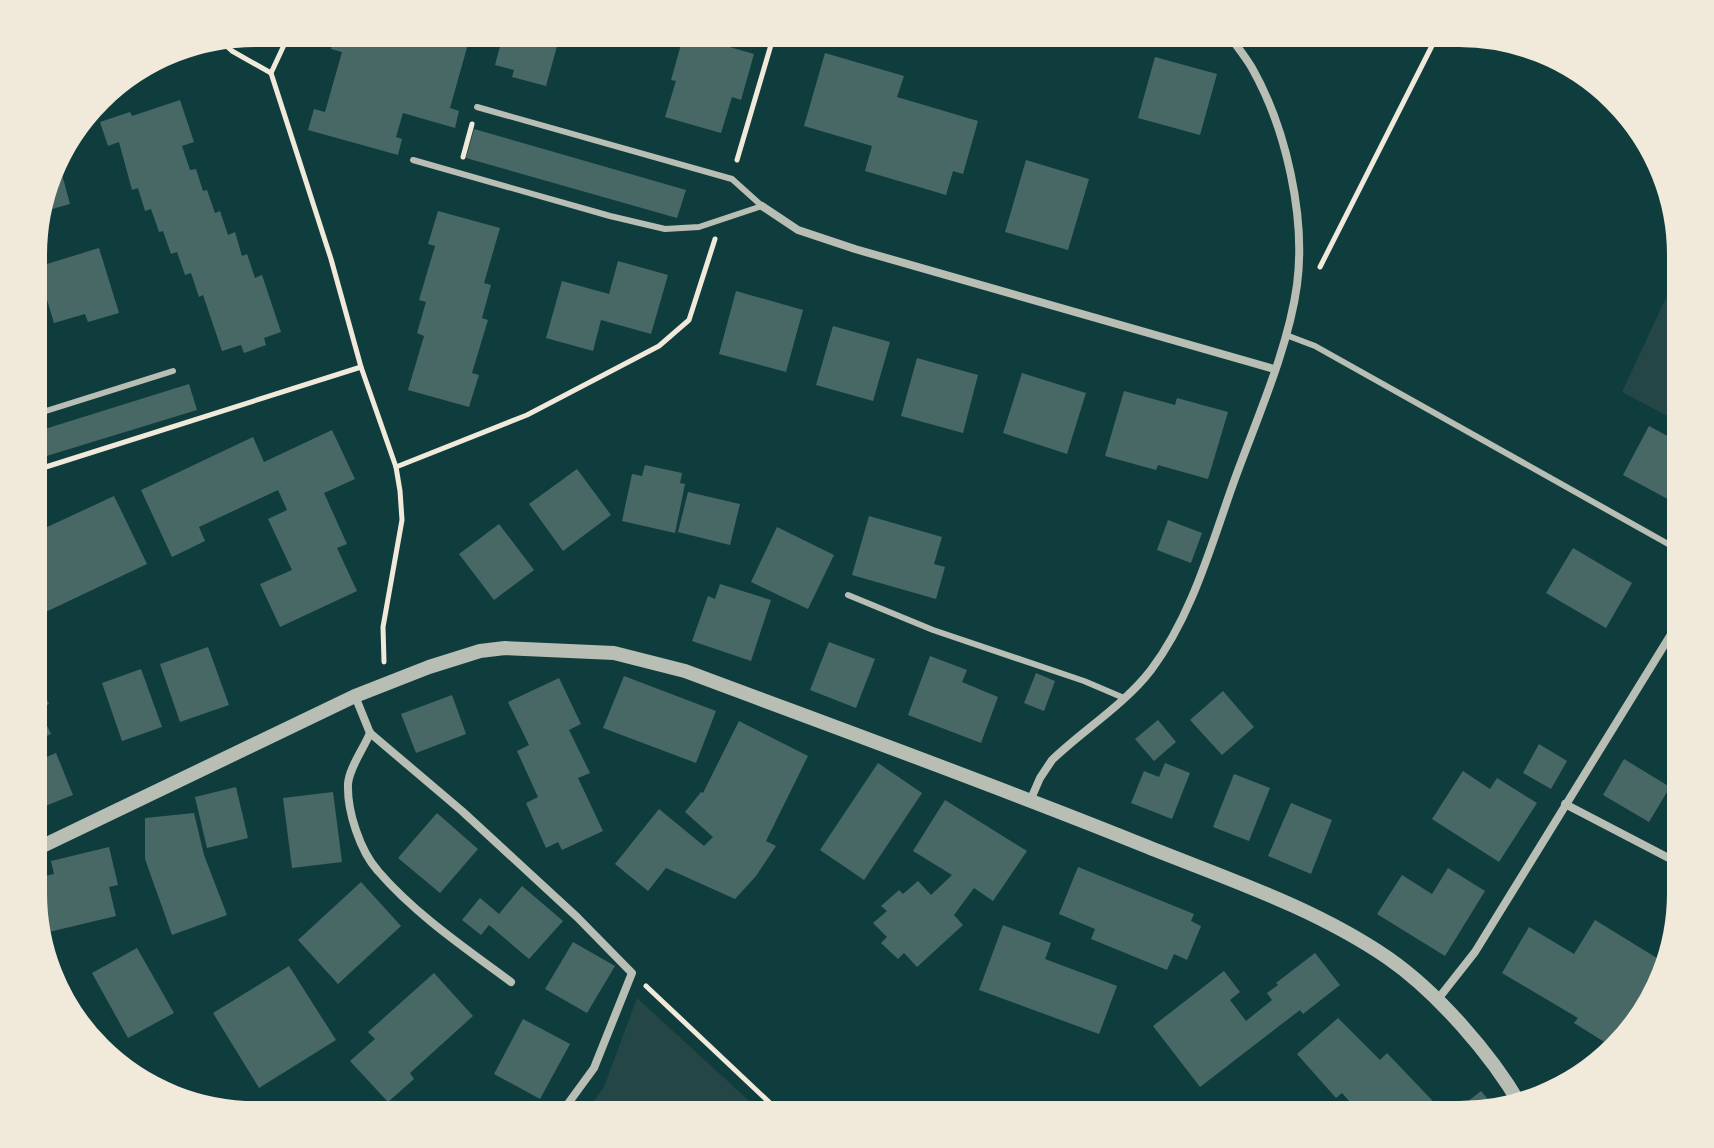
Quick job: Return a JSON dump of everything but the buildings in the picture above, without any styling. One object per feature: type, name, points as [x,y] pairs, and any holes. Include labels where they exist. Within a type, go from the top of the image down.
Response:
[{"type":"street","points":[[1030,801],[1052,760],[1124,698],[1150,671],[1179,622],[1192,595],[1286,335],[1297,285],[1298,247],[1293,180],[1284,144],[1253,69],[1234,42]]},
{"type":"street","points":[[762,206],[798,230],[855,249],[1274,369]]},
{"type":"street","points":[[1438,999],[1475,952],[1672,632]]},
{"type":"street","points":[[42,846],[355,696],[480,651],[505,648],[614,653],[685,671],[1030,801],[1306,910],[1389,959],[1438,999],[1507,1082],[1516,1098]]},
{"type":"street","points":[[355,696],[370,733],[462,811],[577,917],[632,973],[594,1068],[566,1106]]},
{"type":"street","points":[[370,733],[348,781],[351,807],[361,842],[376,869],[436,926],[511,982]]},
{"type":"street","points":[[1565,804],[1672,860]]},
{"type":"lane","points":[[413,160],[665,229],[699,227],[762,206],[732,179],[477,107]]},
{"type":"lane","points":[[1286,335],[1315,346],[1672,546]]},
{"type":"lane","points":[[42,412],[173,371]]},
{"type":"lane","points":[[848,595],[933,630],[1084,681],[1124,698]]},
{"type":"path","points":[[271,73],[285,42]]},
{"type":"path","points":[[732,179],[772,42]]},
{"type":"path","points":[[1297,285],[1318,272],[1434,42]]},
{"type":"path","points":[[225,44],[271,73],[331,259],[361,367],[396,467],[402,520],[383,627],[385,684]]},
{"type":"path","points":[[459,173],[477,107]]},
{"type":"path","points":[[396,467],[527,415],[659,346],[689,320],[721,221]]},
{"type":"path","points":[[42,468],[361,367]]},
{"type":"path","points":[[632,973],[773,1106]]},
{"type":"shaded area","points":[[1672,285],[1672,419],[1622,392]]},
{"type":"shaded area","points":[[637,998],[755,1106],[590,1106],[604,1087]]}]
